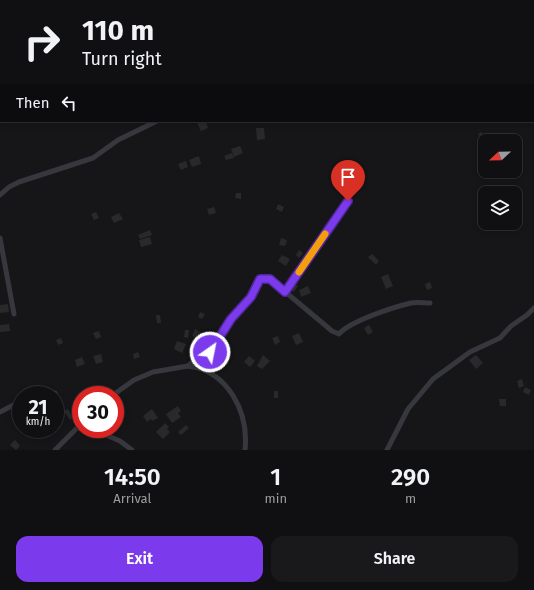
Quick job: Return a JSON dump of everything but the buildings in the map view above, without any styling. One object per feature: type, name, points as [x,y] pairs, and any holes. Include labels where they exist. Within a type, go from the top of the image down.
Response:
[{"type":"street","points":[[0,195],[9,187],[19,182],[93,158],[118,140],[154,122]]},
{"type":"street","points":[[285,292],[348,201]]},
{"type":"street","points":[[0,238],[14,314]]},
{"type":"street","points":[[188,366],[196,358],[212,351],[231,319],[251,297],[260,279],[270,279],[332,331],[339,334],[343,330],[372,315],[412,303],[430,303]]},
{"type":"street","points":[[386,450],[408,409],[433,379],[470,352],[500,338],[511,326],[534,308]]},
{"type":"street","points":[[124,387],[134,380],[153,372],[188,366],[199,368],[208,372],[227,386],[241,412],[246,438],[245,450]]},
{"type":"street","points":[[0,412],[12,406]]},
{"type":"street","points":[[55,450],[72,433]]},
{"type":"street","points":[[113,438],[120,441],[132,450]]},
{"type":"slow traffic","points":[[299,272],[325,234]]},
{"type":"route","points":[[210,352],[231,319],[251,297],[261,278],[270,279],[285,292],[348,201]]}]
